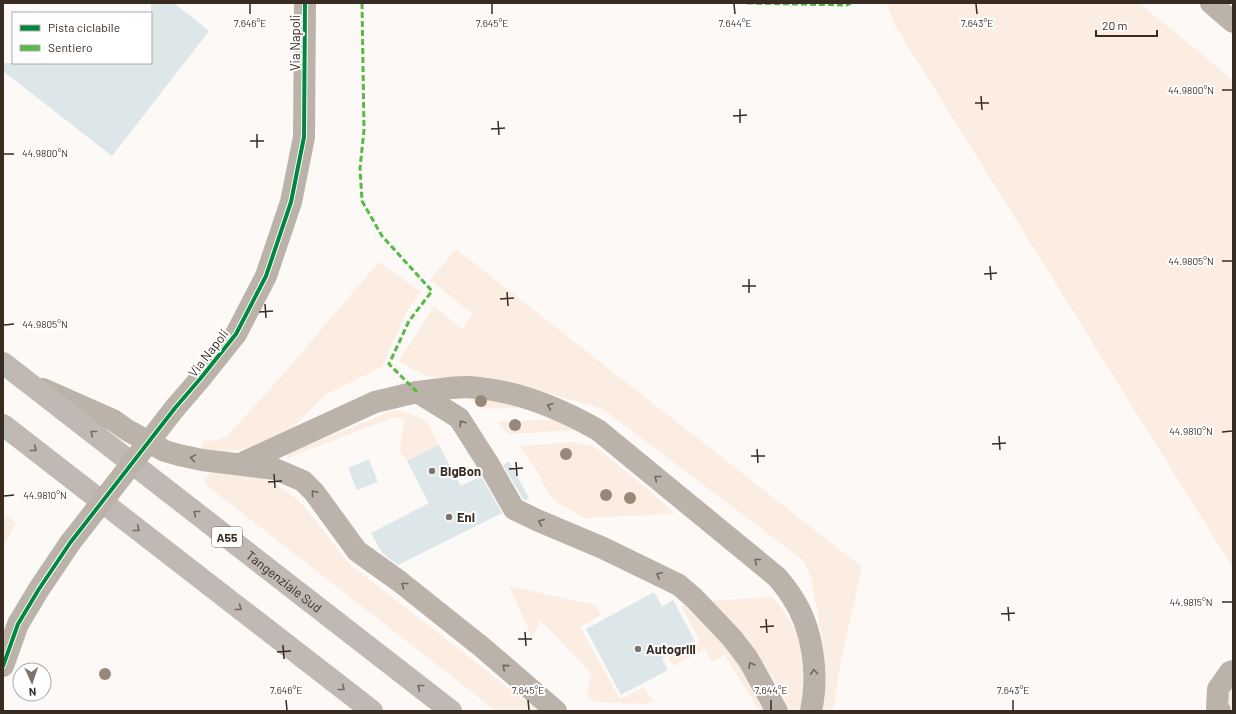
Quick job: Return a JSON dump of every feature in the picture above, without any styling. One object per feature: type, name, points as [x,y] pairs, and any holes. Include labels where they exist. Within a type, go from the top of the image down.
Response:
[{"type":"highway","name":"Tangenziale Sud","points":[[3,363],[451,711]]},
{"type":"highway","points":[[3,425],[372,711]]},
{"type":"street","name":"Via Napoli","points":[[3,666],[18,624],[39,589],[70,543],[175,408],[236,334],[266,276],[291,202],[304,137],[305,3]]},
{"type":"street","points":[[1211,3],[1233,22]]},
{"type":"street","points":[[27,382],[113,420],[127,430],[165,451],[202,460],[275,469],[303,481],[314,492],[357,551],[399,581],[483,648],[556,711]]},
{"type":"street","points":[[240,464],[376,402],[417,392],[459,387],[478,388],[514,394],[562,411],[598,430],[777,577],[792,596],[801,612],[810,641],[813,658],[814,684],[811,711]]},
{"type":"street","points":[[417,392],[459,418],[489,465],[514,509],[539,522],[603,548],[679,585],[694,598],[732,638],[748,659],[777,711]]},
{"type":"street","points":[[1220,711],[1218,708],[1218,689],[1230,672],[1233,671]]},
{"type":"shaded area","points":[[887,3],[1139,3],[1233,80],[1233,568],[894,24]]},
{"type":"shaded area","points":[[456,249],[862,567],[841,661],[833,711],[819,711],[825,675],[823,644],[812,581],[805,563],[800,558],[603,409],[528,387],[431,377],[422,374],[399,361],[434,306],[462,329],[473,314],[430,280]]},
{"type":"shaded area","points":[[379,262],[421,292],[407,311],[382,367],[325,395],[295,426],[267,443],[228,452],[202,451],[202,441],[217,440],[227,436],[279,379]]},
{"type":"shaded area","points":[[464,395],[529,407],[483,409]]},
{"type":"shaded area","points":[[394,410],[405,412],[427,421],[439,445],[407,461],[400,452],[404,419],[394,417],[288,458],[286,454]]},
{"type":"shaded area","points":[[557,419],[573,430],[512,434],[507,433],[498,423],[499,422]]},
{"type":"shaded area","points":[[574,442],[592,446],[602,452],[651,492],[675,514],[585,518],[561,505],[552,498],[547,491],[537,471],[519,446]]},
{"type":"shaded area","points":[[212,471],[252,475],[270,481],[284,490],[309,512],[351,565],[538,711],[496,711],[206,485],[204,479]]},
{"type":"shaded area","points":[[3,513],[16,523],[3,547]]},
{"type":"shaded area","points":[[509,586],[596,605],[601,615],[580,627],[620,699],[644,687],[653,701],[645,704],[597,702],[591,700],[587,696],[591,673],[540,620],[533,639]]},
{"type":"shaded area","points":[[772,597],[783,610],[800,638],[804,680],[801,711],[790,711],[774,680],[755,652],[711,601]]},
{"type":"shaded area","points":[[686,604],[731,652],[766,711],[759,711],[725,655],[712,662],[705,649],[673,666],[669,657],[700,641],[681,606]]},
{"type":"shaded area","points":[[1233,686],[1233,711],[1229,705],[1228,699],[1229,693]]},
{"type":"building","points":[[151,3],[174,3],[209,31],[112,156],[3,71],[3,63],[152,64]]},
{"type":"building","points":[[439,445],[461,486],[481,476],[502,513],[398,565],[382,553],[371,533],[429,503],[407,461]]},
{"type":"building","points":[[369,459],[378,482],[357,490],[348,468]]},
{"type":"building","points":[[509,461],[529,498],[525,501],[503,465]]},
{"type":"building","name":"Autogrill","points":[[654,592],[662,607],[673,600],[695,641],[662,658],[668,670],[621,695],[586,629]]},
{"type":"marked path","points":[[362,3],[364,130],[360,168],[362,201],[382,236],[432,291],[409,321],[389,364],[417,392]]},
{"type":"marked path","points":[[747,3],[847,5],[851,3]]},
{"type":"cycle path","points":[[3,666],[18,624],[39,589],[70,543],[175,408],[236,334],[266,276],[291,202],[304,137],[305,3]]},
{"type":"place","name":"BigBon","points":[[432,471]]},
{"type":"place","name":"Eni","points":[[449,517]]},
{"type":"place","name":"Autogrill","points":[[638,649]]}]
